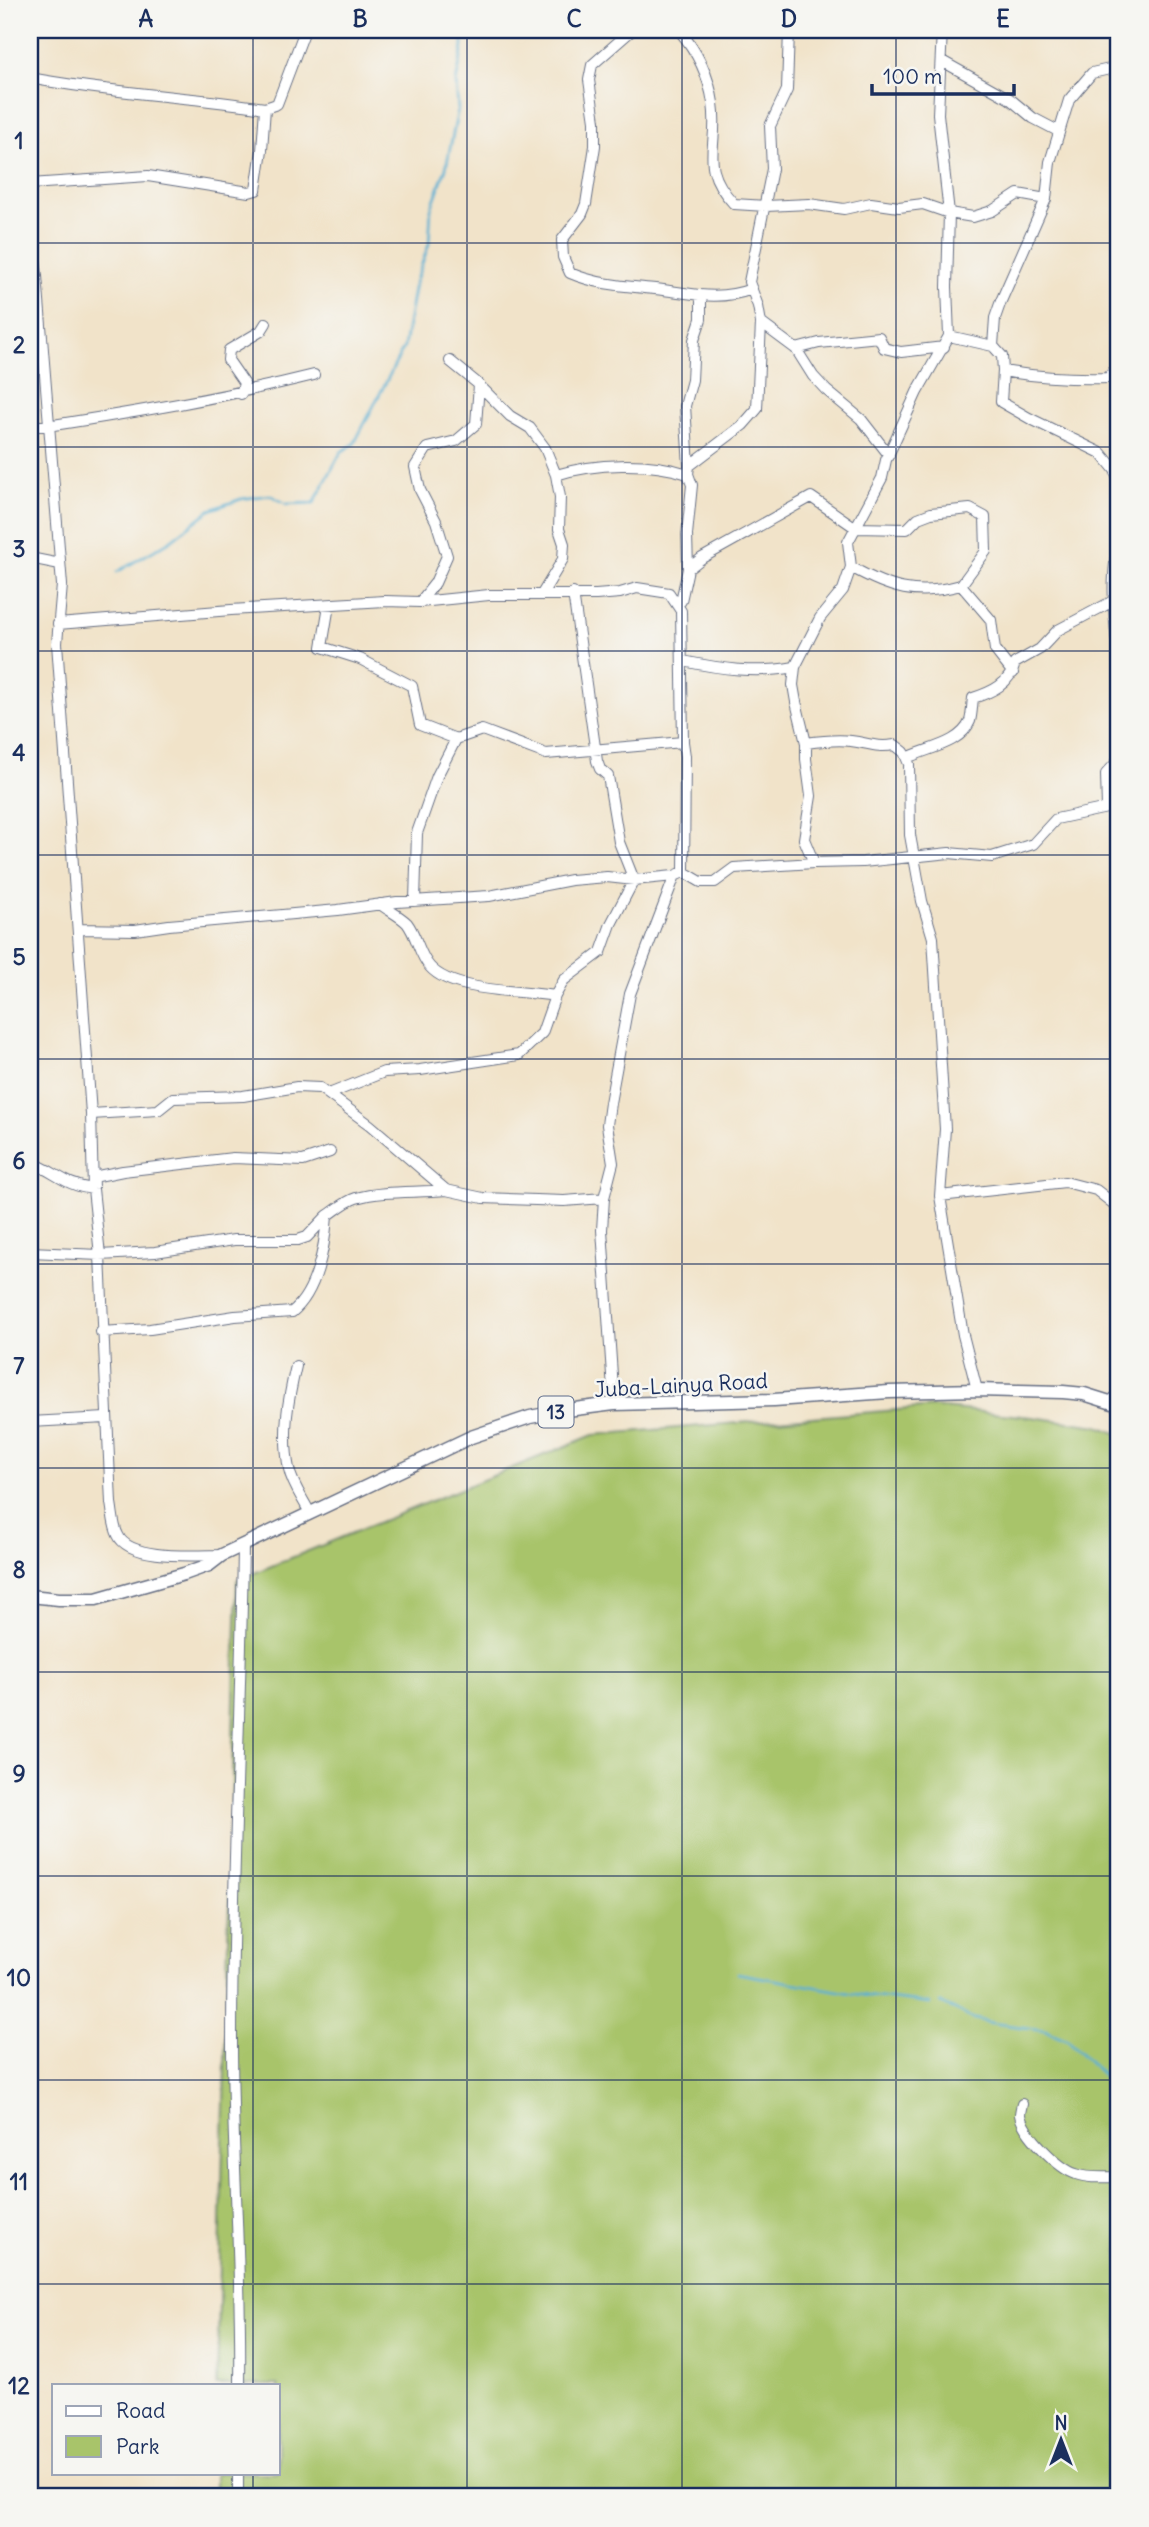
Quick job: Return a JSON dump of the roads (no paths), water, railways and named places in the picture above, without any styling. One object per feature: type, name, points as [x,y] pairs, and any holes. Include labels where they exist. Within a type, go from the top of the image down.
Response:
[{"type":"main road","name":"Juba-Lainya Road","points":[[30,1596],[81,1600],[105,1597],[184,1574],[209,1565],[222,1555],[445,1448],[530,1417],[614,1405],[774,1400],[889,1392],[1063,1392],[1116,1400]]},
{"type":"street","points":[[30,78],[80,88],[212,100],[265,108],[277,104],[305,30]]},
{"type":"street","points":[[632,30],[592,65],[589,80],[595,146],[586,204],[582,214],[562,240],[563,257],[570,273],[592,282],[666,290],[701,297],[734,296],[752,289]]},
{"type":"street","points":[[679,30],[691,44],[708,78],[713,105],[711,166],[722,190],[734,204],[809,204],[844,209],[872,203],[899,207],[923,204],[949,213],[973,217],[992,211],[1018,194],[1046,199]]},
{"type":"street","points":[[556,475],[576,469],[629,467],[688,470],[743,425],[757,410],[761,323],[750,282],[772,169],[770,131],[787,90],[789,30]]},
{"type":"street","points":[[814,863],[804,839],[811,796],[806,743],[793,685],[795,667],[820,618],[843,590],[851,567],[848,542],[881,478],[917,392],[949,336],[949,213],[938,114],[942,30]]},
{"type":"street","points":[[942,61],[1010,99],[1033,118],[1058,131]]},
{"type":"street","points":[[993,346],[995,318],[1001,301],[1046,199],[1050,162],[1069,100],[1092,73],[1119,65]]},
{"type":"street","points":[[30,184],[148,176],[254,192],[259,181],[265,108]]},
{"type":"street","points":[[30,220],[62,584],[58,656],[91,1114],[93,1189],[100,1255],[111,1503],[118,1536],[125,1545],[150,1553],[222,1555]]},
{"type":"street","points":[[678,604],[688,569],[687,535],[692,485],[688,470],[685,405],[692,380],[694,340],[701,319],[701,297]]},
{"type":"street","points":[[241,394],[244,383],[228,360],[229,350],[261,331],[266,323]]},
{"type":"street","points":[[761,323],[796,349],[813,376],[861,419],[889,455]]},
{"type":"street","points":[[949,336],[993,346],[1002,356],[1001,402],[1101,453],[1115,470],[1119,480]]},
{"type":"street","points":[[796,349],[819,343],[879,337],[884,348],[901,352],[944,347]]},
{"type":"street","points":[[450,361],[510,416],[530,428],[545,448],[556,475],[561,497],[559,529],[564,544],[562,559],[542,594]]},
{"type":"street","points":[[1003,371],[1032,376],[1108,377],[1119,364]]},
{"type":"street","points":[[30,426],[47,426],[241,394],[314,375]]},
{"type":"street","points":[[420,602],[435,583],[447,556],[436,521],[419,490],[415,467],[427,448],[456,441],[476,424],[479,385]]},
{"type":"street","points":[[688,569],[702,558],[811,497],[856,528],[907,529],[918,518],[931,513],[970,509],[985,517],[986,551],[961,584],[936,592],[906,589],[877,582],[851,567]]},
{"type":"street","points":[[1119,546],[1116,555],[1115,600],[1119,659]]},
{"type":"street","points":[[30,558],[60,564]]},
{"type":"street","points":[[961,584],[991,620],[995,650],[1013,673]]},
{"type":"street","points":[[58,624],[231,610],[384,601],[420,602],[489,595],[596,595],[638,588],[669,593],[678,604],[681,611],[685,756],[679,875],[630,994],[607,1125],[613,1163],[604,1198],[602,1230],[614,1405]]},
{"type":"street","points":[[328,1094],[384,1072],[420,1070],[519,1055],[542,1033],[555,996],[564,980],[601,952],[611,924],[634,880],[619,842],[608,776],[600,769],[595,750],[573,593]]},
{"type":"street","points":[[907,758],[924,749],[952,741],[970,722],[973,698],[995,691],[1013,673],[1015,663],[1040,649],[1058,630],[1115,600]]},
{"type":"street","points":[[328,605],[322,647],[360,659],[412,686],[420,725],[456,739],[482,730],[546,754],[683,742]]},
{"type":"street","points":[[683,661],[724,669],[769,672],[795,667]]},
{"type":"street","points":[[415,901],[417,832],[437,776],[456,739]]},
{"type":"street","points":[[806,743],[827,740],[851,741],[878,747],[895,745],[907,758],[911,778],[910,835],[922,901],[933,938],[945,1129],[940,1196],[963,1335],[977,1390]]},
{"type":"street","points":[[78,929],[135,930],[260,919],[380,904],[488,896],[571,880],[607,877],[634,880],[679,875],[701,882],[715,882],[734,868],[915,858],[949,853],[992,857],[1032,844],[1056,818],[1107,808],[1106,774],[1119,760]]},
{"type":"street","points":[[380,904],[407,923],[430,968],[457,983],[486,989],[555,996]]},
{"type":"street","points":[[91,1114],[158,1110],[173,1098],[243,1096],[297,1087],[320,1088],[370,1125],[446,1190]]},
{"type":"street","points":[[93,1177],[233,1157],[303,1161],[330,1152]]},
{"type":"street","points":[[30,1162],[47,1169],[69,1184],[93,1189]]},
{"type":"street","points":[[940,1196],[1065,1182],[1096,1190],[1119,1208]]},
{"type":"street","points":[[30,1252],[100,1255],[155,1252],[233,1240],[298,1240],[307,1237],[327,1216],[353,1199],[381,1194],[446,1190],[483,1198],[564,1201],[604,1198]]},
{"type":"street","points":[[102,1332],[292,1312],[304,1299],[321,1261],[326,1240],[327,1216]]},
{"type":"street","points":[[296,1366],[287,1405],[288,1461],[291,1477],[310,1513]]},
{"type":"street","points":[[30,1422],[106,1418]]},
{"type":"street","points":[[240,2384],[241,2309],[232,2046],[234,1850],[241,1699],[243,1545]]},
{"type":"street","points":[[1022,2104],[1020,2115],[1027,2128],[1056,2162],[1073,2174],[1119,2177]]},
{"type":"street","points":[[237,2497],[238,2474]]},
{"type":"waterway","points":[[117,572],[170,541],[210,510],[241,499],[270,495],[287,504],[314,503],[341,452],[354,444],[404,347],[415,283],[429,244],[431,209],[446,168],[458,109],[456,83],[463,47],[463,30]]},
{"type":"waterway","points":[[737,1973],[930,2004]]},
{"type":"waterway","points":[[941,2003],[971,2018],[1045,2030],[1068,2040],[1119,2092]]}]
